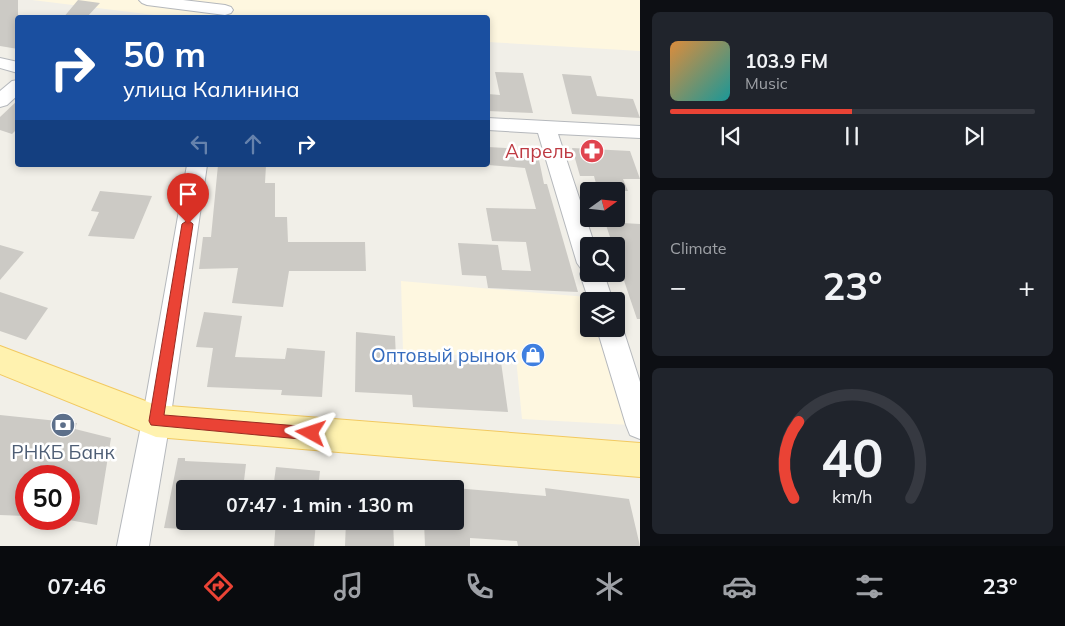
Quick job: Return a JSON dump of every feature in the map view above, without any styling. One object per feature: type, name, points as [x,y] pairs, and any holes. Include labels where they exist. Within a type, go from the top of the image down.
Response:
[{"type":"main road","points":[[0,360],[156,421],[640,460]]},
{"type":"street","points":[[147,0],[225,9]]},
{"type":"street","points":[[0,63],[15,67]]},
{"type":"street","points":[[0,101],[15,88]]},
{"type":"street","points":[[490,124],[640,133]]},
{"type":"street","points":[[546,127],[581,237]]},
{"type":"street","points":[[133,546],[156,421],[197,167]]},
{"type":"street","points":[[612,337],[640,425]]},
{"type":"shaded area","points":[[32,0],[640,0],[640,51],[490,42],[490,15],[154,15]]},
{"type":"shaded area","name":"Оптовый рынок","points":[[401,281],[580,296],[580,337],[600,337],[630,425],[522,419],[516,358],[403,352]]},
{"type":"building","points":[[0,0],[18,0],[18,15],[15,15],[15,48],[0,46]]},
{"type":"building","points":[[78,0],[100,3],[89,15],[66,15]]},
{"type":"building","points":[[495,72],[523,73],[533,113],[490,111],[490,94],[500,95]]},
{"type":"building","points":[[562,74],[591,76],[597,96],[633,99],[640,118],[572,114]]},
{"type":"building","points":[[15,103],[15,131],[12,134],[0,130],[0,117]]},
{"type":"building","points":[[490,147],[537,150],[544,184],[547,184],[578,292],[488,288],[486,276],[462,275],[458,243],[498,245],[502,270],[531,271],[526,242],[492,241],[486,208],[536,209],[525,168],[490,165]]},
{"type":"building","points":[[572,148],[630,151],[640,179],[623,179],[624,182],[596,182],[594,176],[580,176]]},
{"type":"building","points":[[218,167],[266,167],[265,183],[275,183],[275,217],[287,217],[288,242],[365,242],[366,271],[289,271],[283,307],[232,303],[238,268],[199,269],[203,237],[211,237]]},
{"type":"building","points":[[100,191],[152,196],[134,239],[88,236],[99,212],[91,211]]},
{"type":"building","points":[[625,223],[640,224],[640,319],[637,319],[624,282],[625,237],[610,237],[607,228],[625,228]]},
{"type":"building","points":[[0,245],[24,252],[0,280]]},
{"type":"building","points":[[0,292],[48,308],[26,340],[0,331]]},
{"type":"building","points":[[204,312],[242,316],[235,357],[285,359],[287,348],[325,351],[322,397],[281,395],[282,390],[207,387],[213,348],[196,347]]},
{"type":"building","points":[[356,332],[395,336],[396,358],[501,362],[508,412],[413,407],[412,395],[355,392]]},
{"type":"building","points":[[0,415],[77,423],[75,429],[111,438],[97,525],[80,522],[80,465],[15,465],[15,516],[0,515]]},
{"type":"building","points":[[178,458],[185,458],[185,461],[246,464],[244,480],[176,480],[176,529],[164,528]]},
{"type":"building","points":[[276,467],[320,471],[319,480],[274,480]]},
{"type":"building","points":[[545,488],[629,499],[640,546],[518,546],[517,541],[470,538],[470,546],[425,546],[424,530],[464,530],[464,489],[546,496]]},
{"type":"building","points":[[275,530],[315,530],[314,546],[274,546]]},
{"type":"building","points":[[346,530],[393,530],[394,546],[345,546]]},
{"type":"place","name":"Апрель","points":[[592,151]]},
{"type":"place","name":"Оптовый рынок","points":[[533,355]]},
{"type":"place","name":"РНКБ Банк","points":[[63,425]]},
{"type":"route","points":[[188,224],[156,421],[311,433]]}]
